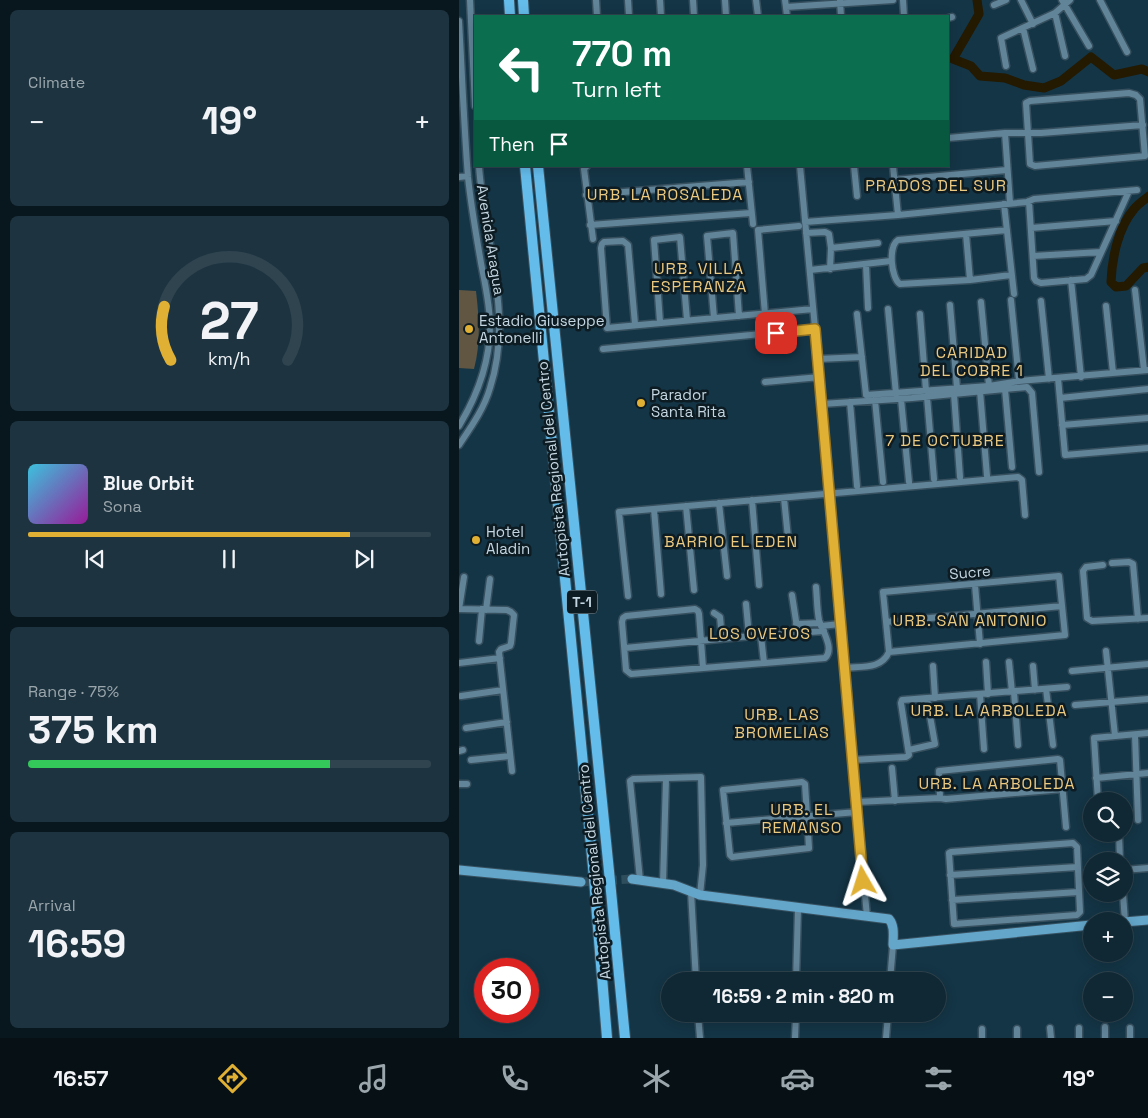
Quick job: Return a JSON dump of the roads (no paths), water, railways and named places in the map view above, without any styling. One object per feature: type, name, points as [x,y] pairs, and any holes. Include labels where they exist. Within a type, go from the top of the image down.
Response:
[{"type":"highway","points":[[509,0],[510,15]]},
{"type":"highway","points":[[523,0],[524,15]]},
{"type":"highway","name":"Autopista Regional del Centro","points":[[525,167],[593,867],[607,1038]]},
{"type":"highway","name":"Autopista Regional del Centro","points":[[538,167],[625,1038]]},
{"type":"main road","points":[[459,870],[581,882]]},
{"type":"main road","points":[[636,879],[663,882],[701,895],[889,919],[892,922],[893,944],[1083,926]]},
{"type":"main road","points":[[1133,921],[1148,920]]},
{"type":"street","points":[[470,0],[474,85]]},
{"type":"street","points":[[596,0],[597,15]]},
{"type":"street","points":[[628,0],[629,15]]},
{"type":"street","points":[[660,0],[661,15]]},
{"type":"street","points":[[693,0],[694,15]]},
{"type":"street","points":[[725,0],[727,15]]},
{"type":"street","points":[[757,0],[758,15]]},
{"type":"street","points":[[786,4],[893,0]]},
{"type":"street","points":[[903,0],[904,15]]},
{"type":"street","points":[[994,5],[1006,0]]},
{"type":"street","points":[[1021,0],[1033,24]]},
{"type":"street","points":[[1100,0],[1127,52]]},
{"type":"street","points":[[1006,66],[1000,39],[1055,13],[1065,1],[1089,46]]},
{"type":"street","points":[[840,2],[841,15]]},
{"type":"street","points":[[1055,13],[1065,56]]},
{"type":"street","name":"Avenida Aragua","points":[[459,22],[468,176],[489,306],[490,327],[489,348],[481,381],[470,407],[459,426]]},
{"type":"street","points":[[1023,28],[1033,69]]},
{"type":"street","points":[[1129,93],[1136,95],[1140,99],[1143,125],[1145,156],[1142,158],[1035,166],[1030,164],[1025,107],[1030,101],[1129,93]]},
{"type":"street","points":[[949,138],[1143,125]]},
{"type":"street","points":[[1005,133],[1007,230],[1019,381]]},
{"type":"street","name":"Avenida Aragua","points":[[459,445],[473,425],[490,390],[500,347],[500,307],[479,167]]},
{"type":"street","points":[[586,167],[584,169],[586,195],[593,239]]},
{"type":"street","points":[[747,167],[753,224]]},
{"type":"street","points":[[800,167],[802,224],[806,233],[810,270],[867,916]]},
{"type":"street","points":[[854,167],[857,196]]},
{"type":"street","points":[[893,167],[898,215]]},
{"type":"street","points":[[894,180],[1007,170]]},
{"type":"street","points":[[459,177],[468,176]]},
{"type":"street","points":[[586,195],[749,182]]},
{"type":"street","points":[[765,314],[758,230],[1007,204],[1035,199],[1137,190]]},
{"type":"street","points":[[1029,201],[1034,278],[1036,281],[1086,279],[1091,275],[1129,191]]},
{"type":"street","points":[[590,225],[751,213]]},
{"type":"street","points":[[1031,228],[1116,221]]},
{"type":"street","points":[[475,228],[487,226]]},
{"type":"street","points":[[1007,230],[898,240],[893,244],[891,261],[896,281],[900,284],[970,280],[1011,275]]},
{"type":"street","points":[[806,233],[825,232],[829,234],[831,248],[830,269]]},
{"type":"street","points":[[714,318],[707,236],[733,233],[739,316]]},
{"type":"street","points":[[966,234],[970,280]]},
{"type":"street","points":[[660,322],[654,240],[679,237],[687,320]]},
{"type":"street","points":[[635,324],[628,245],[623,241],[604,242],[601,248],[607,328],[635,324],[813,310]]},
{"type":"street","points":[[831,248],[878,243]]},
{"type":"street","points":[[1033,256],[1101,252]]},
{"type":"street","points":[[810,270],[891,261]]},
{"type":"street","points":[[866,265],[869,308]]},
{"type":"street","points":[[1071,280],[1081,377]]},
{"type":"street","points":[[857,314],[866,395],[898,396],[927,394],[1019,381],[1146,370],[1135,290]]},
{"type":"street","points":[[1041,301],[1049,379]]},
{"type":"street","points":[[981,302],[989,386]]},
{"type":"street","points":[[950,305],[960,477]]},
{"type":"street","points":[[1106,306],[1113,373]]},
{"type":"street","points":[[888,309],[909,482]]},
{"type":"street","points":[[920,314],[934,479]]},
{"type":"street","points":[[603,349],[815,329]]},
{"type":"street","points":[[818,360],[862,357]]},
{"type":"street","points":[[765,382],[820,377]]},
{"type":"street","points":[[1058,378],[1065,455],[1148,448]]},
{"type":"street","points":[[956,391],[1027,387],[1032,391],[1039,472]]},
{"type":"street","points":[[1005,389],[1013,467]]},
{"type":"street","points":[[1060,398],[1148,389]]},
{"type":"street","points":[[980,391],[987,476]]},
{"type":"street","points":[[822,404],[875,400],[898,396]]},
{"type":"street","points":[[875,400],[883,482]]},
{"type":"street","points":[[850,402],[857,486]]},
{"type":"street","points":[[1062,425],[1148,418]]},
{"type":"street","points":[[628,596],[619,512],[1018,477],[1022,480],[1025,515]]},
{"type":"street","points":[[784,498],[788,538]]},
{"type":"street","points":[[752,500],[759,585]]},
{"type":"street","points":[[719,503],[727,576]]},
{"type":"street","points":[[686,506],[694,590]]},
{"type":"street","points":[[654,509],[661,594]]},
{"type":"street","points":[[1112,563],[1129,562],[1133,564],[1138,619]]},
{"type":"street","points":[[1103,565],[1086,568],[1083,571],[1087,618],[1092,621],[1148,618]]},
{"type":"street","name":"Sucre","points":[[886,622],[883,592],[1059,576],[1062,606]]},
{"type":"street","points":[[464,577],[459,609],[507,610],[514,615],[510,646],[501,649],[499,652],[512,771]]},
{"type":"street","points":[[479,641],[490,579]]},
{"type":"street","points":[[975,584],[980,644]]},
{"type":"street","points":[[703,668],[699,614],[695,609],[626,616],[623,618],[626,670],[631,674],[827,658],[829,652],[822,627],[816,588]]},
{"type":"street","points":[[791,595],[798,634]]},
{"type":"street","points":[[746,604],[749,636]]},
{"type":"street","points":[[844,668],[880,664],[886,659],[889,652],[886,622],[1062,606],[1065,635],[889,652]]},
{"type":"street","points":[[714,613],[720,617],[722,638]]},
{"type":"street","points":[[796,624],[822,627]]},
{"type":"street","points":[[625,648],[722,638],[798,634],[840,624]]},
{"type":"street","points":[[761,636],[764,663]]},
{"type":"street","points":[[1106,652],[1115,736]]},
{"type":"street","points":[[459,663],[500,658]]},
{"type":"street","points":[[985,662],[988,694]]},
{"type":"street","points":[[1009,662],[1018,746]]},
{"type":"street","points":[[1072,671],[1148,664]]},
{"type":"street","points":[[933,666],[935,698]]},
{"type":"street","points":[[1033,666],[1035,690]]},
{"type":"street","points":[[852,760],[906,757],[909,755],[901,702],[1067,686]]},
{"type":"street","points":[[1047,688],[1053,745]]},
{"type":"street","points":[[461,696],[503,690]]},
{"type":"street","points":[[980,694],[984,749]]},
{"type":"street","points":[[909,750],[935,744],[927,699]]},
{"type":"street","points":[[1075,705],[1148,699]]},
{"type":"street","points":[[466,728],[507,722]]},
{"type":"street","points":[[1097,792],[1094,739],[1148,733]]},
{"type":"street","points":[[1135,734],[1139,820]]},
{"type":"street","points":[[471,760],[510,756]]},
{"type":"street","points":[[940,798],[939,771],[1058,758],[1060,760],[1067,827]]},
{"type":"street","points":[[892,768],[895,801]]},
{"type":"street","points":[[1096,778],[1148,773]]},
{"type":"street","points":[[636,879],[631,781],[633,779],[699,777],[702,779],[703,865],[701,895]]},
{"type":"street","points":[[663,882],[666,779]]},
{"type":"street","points":[[802,782],[805,784],[807,816],[809,848],[733,857],[729,853],[723,790],[802,782]]},
{"type":"street","points":[[459,784],[467,784]]},
{"type":"street","points":[[856,802],[946,799],[1063,789]]},
{"type":"street","points":[[726,823],[857,812]]},
{"type":"street","points":[[1073,843],[1077,847],[1080,912],[1075,916],[956,925],[953,923],[951,875],[949,854],[955,850],[1073,843]]},
{"type":"street","points":[[951,875],[1078,867]]},
{"type":"street","points":[[1133,869],[1148,868]]},
{"type":"street","points":[[691,892],[695,972]]},
{"type":"street","points":[[952,900],[1079,892]]},
{"type":"street","points":[[796,972],[798,908]]},
{"type":"street","points":[[959,925],[960,937]]},
{"type":"street","points":[[891,972],[893,944]]},
{"type":"street","points":[[699,1022],[700,1038]]},
{"type":"street","points":[[795,1038],[796,1022]]},
{"type":"street","points":[[886,1038],[887,1022]]},
{"type":"street","points":[[1105,1027],[1105,1038]]},
{"type":"street","points":[[1051,1028],[1051,1038]]},
{"type":"street","points":[[1079,1028],[1079,1038]]},
{"type":"street","points":[[1130,1028],[1130,1038]]},
{"type":"street","points":[[982,1029],[982,1038]]},
{"type":"street","points":[[1017,1029],[1017,1038]]},
{"type":"waterway","points":[[977,0],[979,14],[953,59],[971,66],[980,76],[1005,78],[1024,85],[1044,88],[1061,81],[1091,57],[1114,75],[1142,69],[1149,72]]},
{"type":"waterway","points":[[1149,196],[1128,217],[1120,234],[1114,253],[1111,282],[1116,287],[1126,286],[1143,268],[1149,267]]},
{"type":"tunnel","points":[[581,882],[632,879]]},
{"type":"place","name":"Estadio Giuseppe Antonelli","points":[[469,329]]},
{"type":"place","name":"Parador Santa Rita","points":[[641,403]]},
{"type":"place","name":"Hotel Aladin","points":[[476,540]]},
{"type":"district","name":"PRADOS DEL SUR","points":[[936,185]]},
{"type":"district","name":"URB. LA ROSALEDA","points":[[665,194]]},
{"type":"district","name":"URB. VILLA ESPERANZA","points":[[699,277]]},
{"type":"district","name":"CARIDAD DEL COBRE 1","points":[[972,361]]},
{"type":"district","name":"7 DE OCTUBRE","points":[[945,440]]},
{"type":"district","name":"BARRIO EL EDEN","points":[[731,541]]},
{"type":"district","name":"URB. SAN ANTONIO","points":[[970,620]]},
{"type":"district","name":"LOS OVEJOS","points":[[760,633]]},
{"type":"district","name":"URB. LA ARBOLEDA","points":[[989,710]]},
{"type":"district","name":"URB. LAS BROMELIAS","points":[[782,723]]},
{"type":"district","name":"URB. LA ARBOLEDA","points":[[997,783]]},
{"type":"district","name":"URB. EL REMANSO","points":[[802,818]]}]
